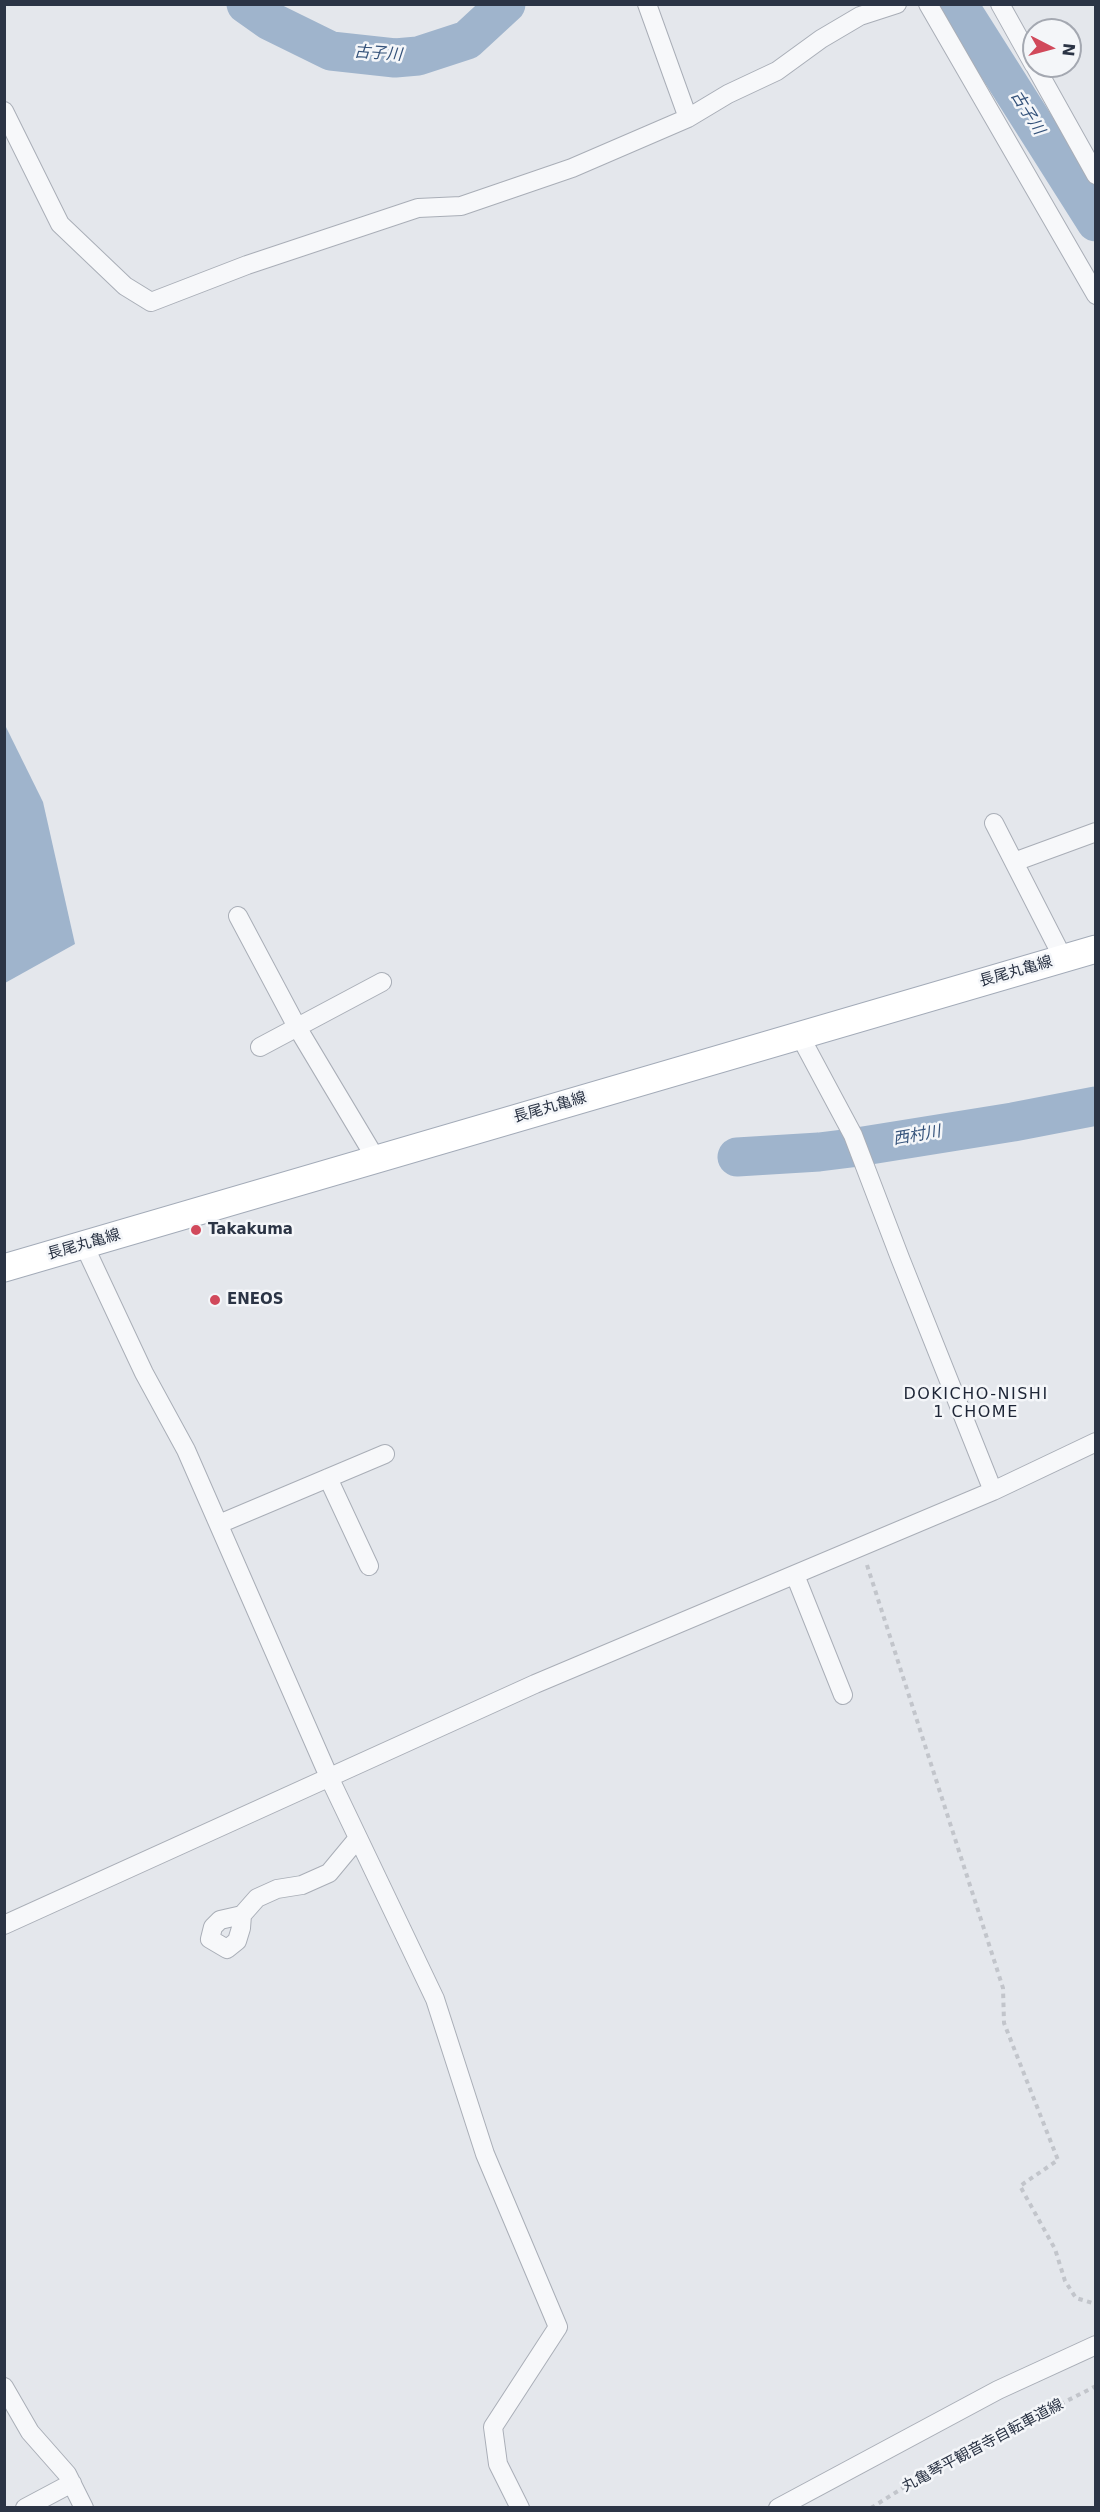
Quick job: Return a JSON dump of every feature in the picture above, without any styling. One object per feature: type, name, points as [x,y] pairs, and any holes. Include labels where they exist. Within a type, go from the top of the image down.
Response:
[{"type":"main road","name":"長尾丸亀線","points":[[4,1268],[1095,949]]},
{"type":"street","points":[[647,4],[688,118]]},
{"type":"street","points":[[4,111],[60,224],[125,286],[151,302],[247,265],[418,208],[461,206],[572,168],[688,118],[728,94],[777,71],[821,39],[860,16],[897,4]]},
{"type":"street","points":[[928,4],[1095,295]]},
{"type":"street","points":[[1000,4],[1022,43]]},
{"type":"street","points":[[1041,78],[1095,175]]},
{"type":"street","points":[[994,823],[1064,958]]},
{"type":"street","points":[[1014,862],[1095,832]]},
{"type":"street","points":[[238,916],[297,1027],[376,1159]]},
{"type":"street","points":[[260,1047],[382,982]]},
{"type":"street","points":[[800,1036],[853,1135],[993,1491]]},
{"type":"street","points":[[84,1245],[144,1373],[186,1450],[328,1778],[435,1999],[485,2154],[558,2326],[493,2427],[498,2464],[520,2508]]},
{"type":"street","points":[[4,1925],[535,1684],[993,1491],[1092,1446]]},
{"type":"street","points":[[219,1524],[385,1454]]},
{"type":"street","points":[[328,1478],[369,1566]]},
{"type":"street","points":[[795,1575],[843,1695]]},
{"type":"street","points":[[242,1916],[257,1898],[277,1888],[303,1886],[328,1873],[358,1838]]},
{"type":"street","points":[[778,2508],[998,2390],[1095,2345]]},
{"type":"street","points":[[4,2387],[30,2432],[67,2474],[84,2508]]},
{"type":"street","points":[[25,2508],[72,2483]]},
{"type":"path","points":[[861,1547],[1003,1988],[1004,2023],[1058,2160],[1020,2186],[1055,2249],[1065,2281],[1076,2298],[1095,2304]]},
{"type":"path","name":"丸亀琴平観音寺自転車道線","points":[[871,2508],[933,2469],[1095,2386]]},
{"type":"water","points":[[4,723],[43,802],[75,944],[5,983]]},
{"type":"waterway","name":"古子川","points":[[246,4],[270,21],[331,51],[395,58],[418,56],[467,40],[506,4]]},
{"type":"waterway","name":"古子川","points":[[958,4],[1096,222]]},
{"type":"waterway","name":"西村川","points":[[737,1157],[851,1148],[1096,1106]]},
{"type":"place","name":"Takakuma","points":[[196,1230]]},
{"type":"place","name":"ENEOS","points":[[215,1300]]},
{"type":"district","name":"DOKICHO-NISHI 1 CHOME","points":[[976,1404]]}]
